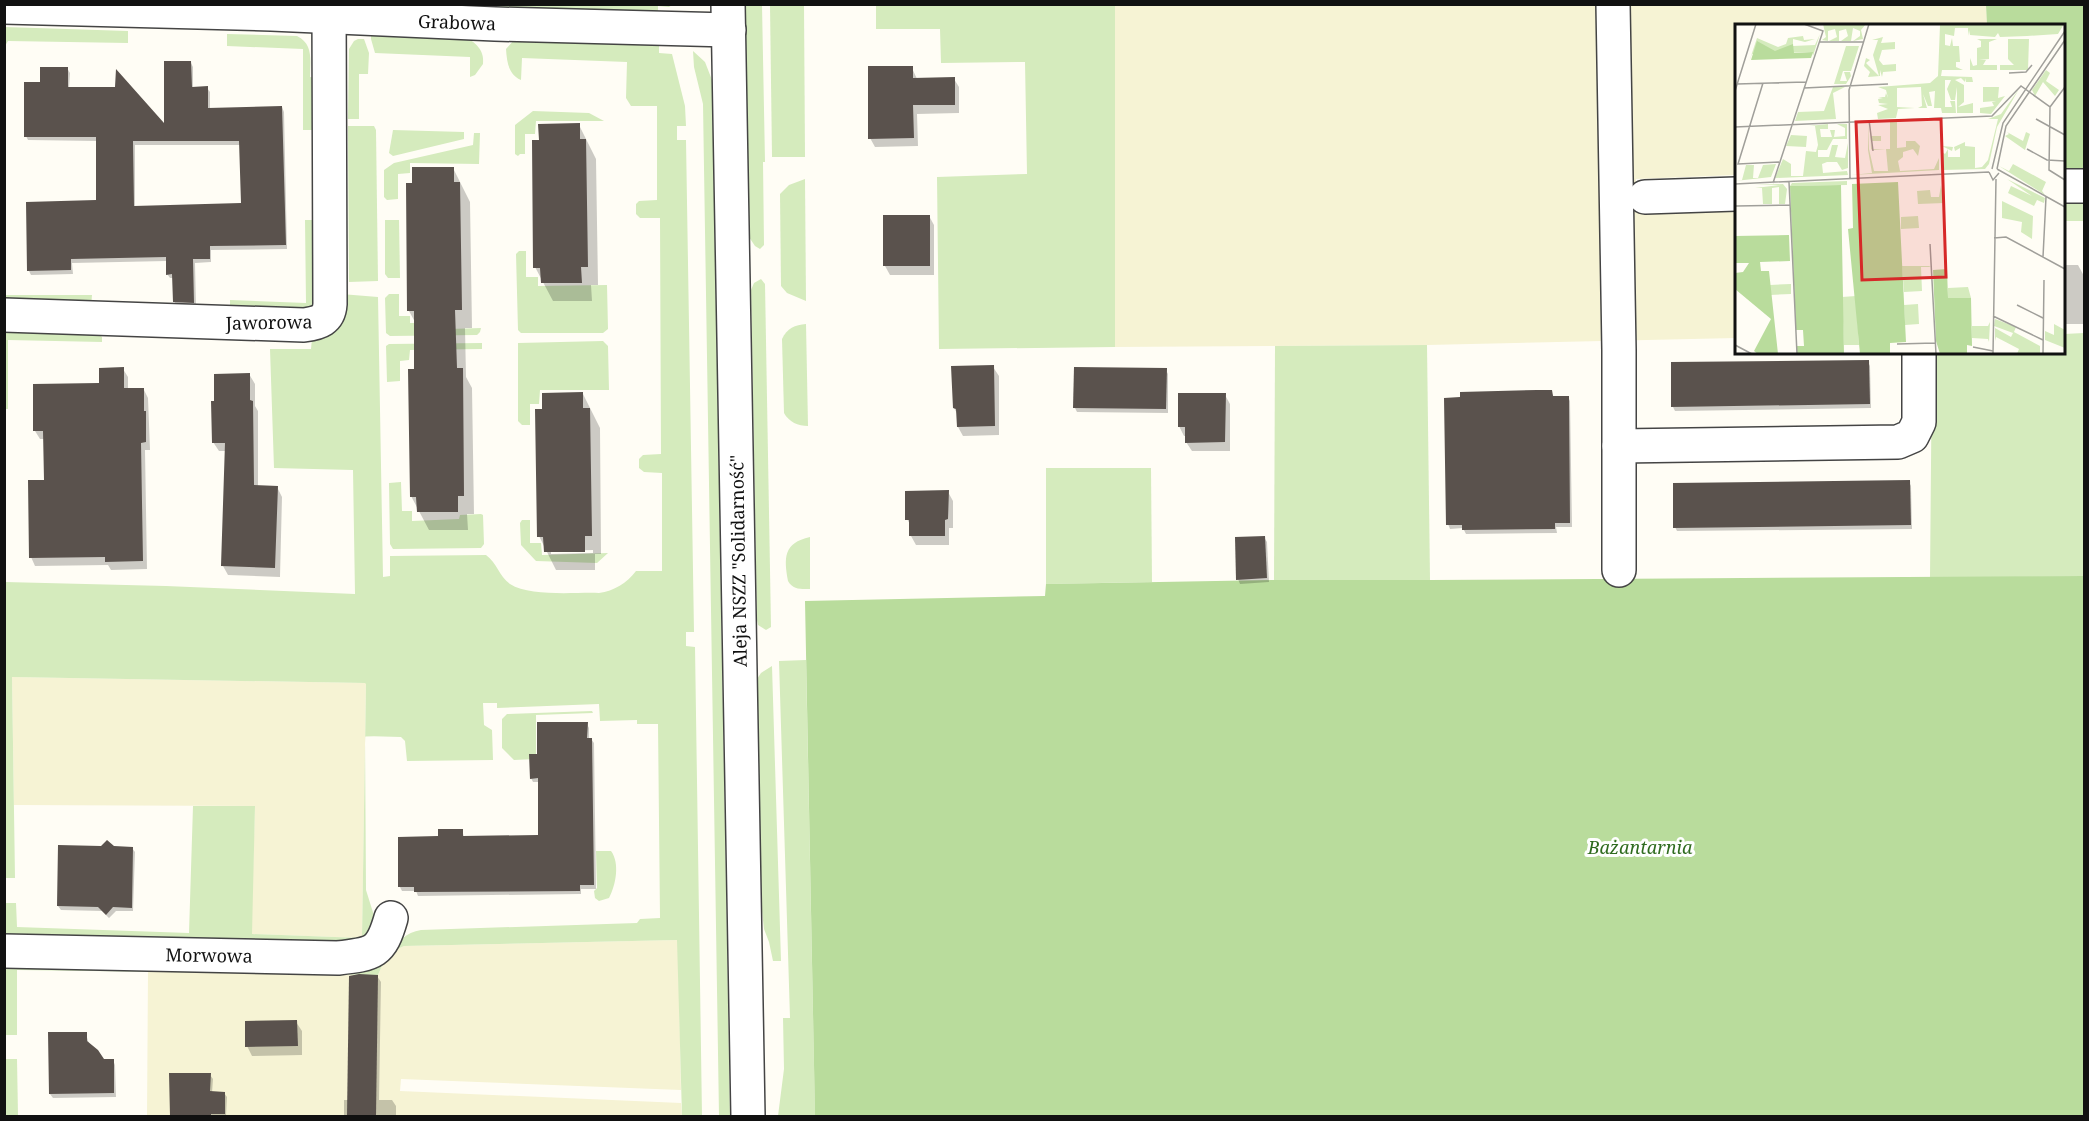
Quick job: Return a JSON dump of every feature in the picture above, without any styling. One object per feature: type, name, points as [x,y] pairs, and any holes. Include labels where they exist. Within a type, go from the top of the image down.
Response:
[{"type":"street","points":[[1613,4],[1619,570]]},
{"type":"street","name":"Grabowa","points":[[4,7],[329,11],[495,24],[729,17]]},
{"type":"street","name":"Jaworowa","points":[[4,315],[304,325],[323,320],[329,313],[330,304],[329,11]]},
{"type":"street","name":"Aleja NSZZ \"Solidarność\"","points":[[729,17],[748,1116]]},
{"type":"street","points":[[2065,186],[2085,186]]},
{"type":"street","points":[[1645,197],[1735,194]]},
{"type":"street","points":[[1619,446],[1898,442],[1912,436],[1919,422],[1919,354]]},
{"type":"street","name":"Morwowa","points":[[4,951],[338,958],[370,953],[380,945],[391,918]]},
{"type":"shaded area","points":[[1986,4],[1987,24],[1735,24],[1735,175],[1636,179],[1636,208],[1735,207],[1735,338],[1427,345],[1115,347],[1115,5]]},
{"type":"shaded area","points":[[12,677],[366,683],[362,938],[251,934],[255,806],[14,805]]},
{"type":"shaded area","points":[[678,940],[681,1090],[401,1079],[400,1091],[681,1103],[682,1116],[147,1116],[148,971],[378,975],[387,954],[404,946]]},
{"type":"green space","points":[[421,4],[672,5],[658,6],[658,15]]},
{"type":"green space","points":[[745,5],[762,5],[765,162],[763,162],[764,245],[760,249],[749,237]]},
{"type":"green space","points":[[770,5],[804,5],[805,157],[772,157]]},
{"type":"green space","points":[[876,5],[1115,5],[1115,347],[939,349],[937,177],[1027,174],[1025,62],[941,63],[940,29],[876,29]]},
{"type":"green space","points":[[1986,5],[2084,5],[2084,169],[2065,169],[2065,24],[1987,24]]},
{"type":"green space","points":[[5,27],[128,31],[128,43],[8,41],[5,46]]},
{"type":"green space","points":[[371,30],[463,35],[475,43],[480,50],[483,64],[475,75],[470,77],[470,57],[375,53]]},
{"type":"green space","points":[[227,34],[297,36],[302,39],[309,49],[310,77],[317,78],[317,130],[303,130],[303,49],[227,46]]},
{"type":"green space","points":[[358,39],[364,39],[369,53],[368,74],[359,74],[359,119],[348,119],[349,49]]},
{"type":"green space","points":[[515,39],[659,42],[659,53],[672,54],[685,106],[686,126],[677,126],[677,140],[686,140],[694,632],[686,632],[686,646],[695,647],[702,1116],[682,1116],[677,940],[404,946],[387,954],[406,936],[421,930],[637,923],[640,919],[660,918],[658,724],[637,724],[637,720],[600,721],[599,704],[497,708],[497,703],[483,703],[484,725],[492,730],[493,760],[407,761],[405,741],[401,737],[365,736],[365,683],[12,677],[15,878],[4,878],[5,582],[355,594],[353,470],[274,468],[270,349],[311,349],[312,338],[330,333],[339,325],[341,294],[378,297],[383,577],[390,576],[390,556],[486,555],[510,584],[529,591],[553,593],[605,592],[620,586],[636,571],[662,571],[662,473],[644,472],[639,468],[639,459],[643,455],[661,454],[660,218],[640,218],[636,214],[636,204],[639,201],[657,200],[657,106],[631,106],[626,98],[627,62],[522,58],[521,80],[511,71],[506,49]]},
{"type":"green space","points":[[693,51],[705,62],[712,80],[730,1116],[719,1116],[703,104],[694,67]]},
{"type":"green space","points":[[533,111],[589,113],[604,121],[536,121],[535,134],[525,134],[525,154],[518,156],[515,154],[515,125]]},
{"type":"green space","points":[[348,126],[374,126],[376,130],[378,281],[349,282]]},
{"type":"green space","points":[[393,130],[464,132],[464,139],[393,156],[389,153]]},
{"type":"green space","points":[[474,133],[480,133],[479,164],[410,163],[410,173],[398,174],[398,199],[387,200],[384,197],[384,170],[394,163],[473,145]]},
{"type":"green space","points":[[805,179],[806,301],[787,293],[781,286],[780,194],[789,185]]},
{"type":"green space","points":[[2065,201],[2084,201],[2084,221],[2065,221]]},
{"type":"green space","points":[[305,220],[318,220],[318,294],[312,308],[230,312],[230,300],[306,303]]},
{"type":"green space","points":[[385,220],[399,220],[400,278],[388,278],[385,274]]},
{"type":"green space","points":[[519,251],[526,251],[526,277],[538,277],[538,286],[607,285],[608,329],[603,333],[521,333],[518,330],[516,254]]},
{"type":"green space","points":[[761,279],[765,284],[771,627],[766,630],[758,625],[757,620],[751,290],[754,283]]},
{"type":"green space","points":[[389,294],[399,294],[399,316],[410,316],[410,323],[418,323],[419,330],[481,328],[480,332],[477,335],[390,336],[386,333],[385,298]]},
{"type":"green space","points":[[5,295],[92,295],[91,307],[5,303]]},
{"type":"green space","points":[[806,324],[808,426],[794,423],[784,413],[782,339],[792,328]]},
{"type":"green space","points":[[5,331],[97,332],[102,337],[102,342],[8,340],[8,409],[5,409]]},
{"type":"green space","points":[[2084,333],[2084,576],[1930,578],[1932,354],[2065,354],[2065,334]]},
{"type":"green space","points":[[603,341],[608,346],[609,390],[540,390],[539,404],[530,404],[530,425],[522,425],[518,421],[518,343]]},
{"type":"green space","points":[[482,343],[482,349],[410,350],[409,360],[400,361],[400,381],[387,382],[386,346],[389,344]]},
{"type":"green space","points":[[1427,345],[1430,580],[1274,580],[1275,346]]},
{"type":"green space","points":[[1046,468],[1151,468],[1152,582],[1046,584]]},
{"type":"green space","points":[[401,482],[402,511],[412,511],[412,521],[459,519],[460,515],[483,515],[484,544],[481,548],[393,549],[390,544],[389,483]]},
{"type":"green space","points":[[522,520],[530,520],[530,543],[541,543],[542,555],[608,553],[597,563],[536,561],[521,545],[520,523]]},
{"type":"green space","points":[[810,537],[810,589],[798,588],[792,586],[788,581],[787,553],[795,543]]},
{"type":"green space","name":"Bażantarnia","points":[[2084,576],[2084,1116],[815,1116],[805,601],[1045,596],[1046,584],[1274,580]]},
{"type":"green space","points":[[806,660],[815,1116],[778,1116],[784,1069],[783,1018],[790,1018],[779,661]]},
{"type":"green space","points":[[772,666],[781,961],[773,961],[764,929],[761,902],[757,679],[761,673]]},
{"type":"green space","points":[[592,711],[593,713],[536,715],[536,759],[514,760],[502,748],[502,719],[507,714]]},
{"type":"green space","points":[[365,744],[366,890],[376,922],[362,944],[8,937],[4,933],[5,903],[16,903],[17,927],[189,933],[193,806],[255,806],[252,934],[362,938]]},
{"type":"green space","points":[[596,851],[611,851],[616,868],[614,887],[609,898],[599,901],[595,898],[594,891],[597,888]]},
{"type":"green space","points":[[387,954],[378,975],[17,970],[17,1035],[5,1035],[5,971],[8,967]]},
{"type":"green space","points":[[4,1059],[17,1059],[18,1116],[5,1116]]},
{"type":"building","points":[[164,61],[191,61],[192,87],[208,86],[208,108],[282,106],[286,245],[210,246],[210,259],[193,259],[194,303],[173,302],[172,274],[166,275],[166,257],[71,259],[71,270],[27,271],[26,202],[96,200],[96,137],[24,137],[24,82],[40,82],[40,67],[68,67],[68,87],[115,87],[116,69],[164,123]],"holes":[[[133,141],[239,141],[241,203],[134,206]]]},
{"type":"building","points":[[868,66],[913,66],[913,78],[955,77],[955,105],[913,105],[914,138],[868,139]]},
{"type":"building","points":[[580,123],[580,139],[586,139],[588,267],[581,267],[582,283],[541,283],[540,268],[533,268],[532,140],[539,140],[538,124]]},
{"type":"building","points":[[412,167],[454,167],[454,182],[460,182],[462,310],[455,310],[457,368],[463,368],[464,496],[458,496],[458,512],[417,512],[416,497],[410,497],[408,369],[414,369],[414,311],[407,311],[406,183],[412,183]]},
{"type":"building","points":[[883,215],[930,215],[930,266],[883,266]]},
{"type":"building","points":[[1869,360],[1870,404],[1671,407],[1671,362]]},
{"type":"building","points":[[994,365],[995,426],[957,427],[956,409],[953,408],[951,366]]},
{"type":"building","points":[[124,367],[124,388],[144,388],[146,442],[141,443],[143,561],[105,562],[105,557],[29,558],[28,480],[44,480],[43,431],[33,431],[33,384],[99,383],[99,368]]},
{"type":"building","points":[[1074,367],[1167,368],[1166,409],[1073,408]]},
{"type":"building","points":[[250,373],[250,400],[253,401],[254,485],[278,486],[275,568],[221,566],[225,443],[212,443],[211,401],[214,401],[214,374]]},
{"type":"building","points":[[1552,390],[1553,396],[1569,396],[1570,523],[1555,523],[1555,529],[1462,530],[1462,525],[1446,525],[1444,398],[1460,397],[1460,392]]},
{"type":"building","points":[[583,392],[583,408],[590,408],[592,536],[585,536],[585,552],[544,552],[543,537],[537,537],[535,409],[542,409],[542,393]]},
{"type":"building","points":[[1178,393],[1226,393],[1225,442],[1185,443],[1185,427],[1178,427]]},
{"type":"building","points":[[1910,480],[1911,525],[1673,528],[1673,483]]},
{"type":"building","points":[[949,490],[945,536],[909,536],[909,520],[905,520],[905,491]]},
{"type":"building","points":[[1265,536],[1267,578],[1236,580],[1235,537]]},
{"type":"building","points":[[537,722],[588,722],[587,738],[592,738],[594,885],[580,885],[580,891],[414,892],[414,887],[398,887],[398,837],[438,836],[438,829],[463,829],[463,836],[538,835],[538,778],[530,779],[529,754],[537,754]]},
{"type":"building","points":[[107,840],[114,846],[133,847],[132,908],[113,907],[106,915],[98,907],[57,906],[58,845],[101,846]]},
{"type":"building","points":[[378,975],[376,1116],[347,1116],[349,976]]},
{"type":"building","points":[[297,1020],[298,1046],[245,1047],[245,1021]]},
{"type":"building","points":[[48,1032],[87,1032],[87,1041],[98,1050],[104,1059],[114,1059],[114,1093],[49,1094]]},
{"type":"building","points":[[169,1073],[211,1073],[210,1091],[225,1092],[225,1114],[170,1116]]}]
